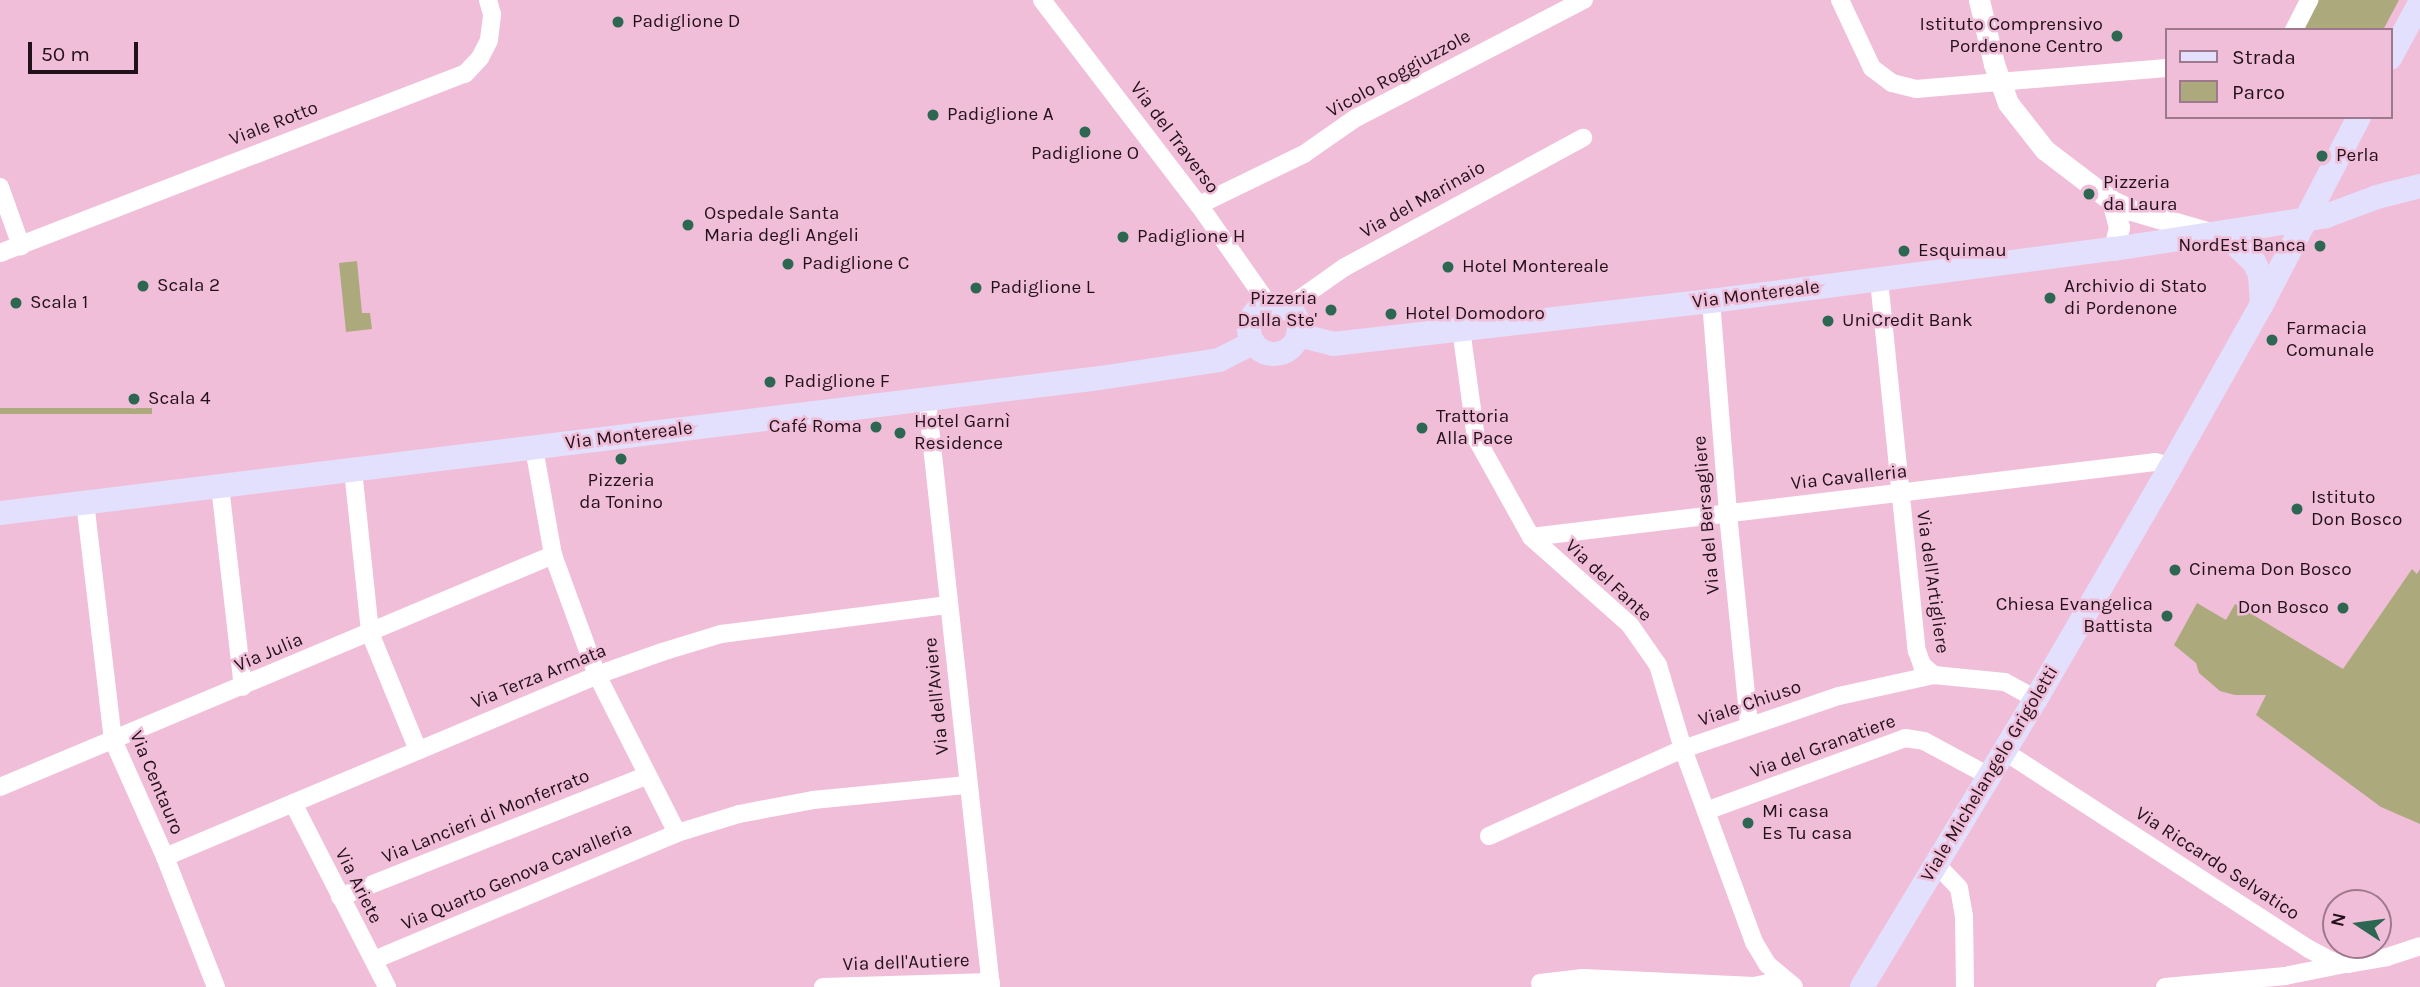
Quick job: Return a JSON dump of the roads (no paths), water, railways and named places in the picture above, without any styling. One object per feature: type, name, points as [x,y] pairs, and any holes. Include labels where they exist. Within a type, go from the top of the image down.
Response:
[{"type":"main road","points":[[2392,54],[2420,3]]},
{"type":"main road","name":"Viale Michelangelo Grigoletti","points":[[1862,987],[2036,699],[2171,466],[2262,304],[2303,220],[2358,119]]},
{"type":"main road","name":"Via Montereale","points":[[1298,335],[1333,344],[1879,280],[2214,235],[2303,220],[2420,186]]},
{"type":"main road","points":[[2214,235],[2232,242],[2254,262],[2260,275],[2262,304]]},
{"type":"main road","points":[[1261,307],[1279,307],[1297,321],[1298,335],[1289,349],[1274,354],[1266,353],[1253,343],[1249,328],[1251,320],[1261,307]]},
{"type":"main road","name":"Via Montereale","points":[[0,513],[927,400],[1219,360],[1253,343]]},
{"type":"street","name":"Viale Rotto","points":[[0,253],[465,74],[480,58],[489,40],[492,14],[488,0]]},
{"type":"street","name":"Via del Traverso","points":[[1042,0],[1279,307]]},
{"type":"street","name":"Vicolo Roggiuzzole","points":[[1199,205],[1304,153],[1354,119],[1584,0]]},
{"type":"street","points":[[1840,0],[1872,68],[1892,83],[1916,89],[2164,68]]},
{"type":"street","points":[[1979,0],[2000,84],[2016,117],[2045,150],[2122,206],[2214,235]]},
{"type":"street","points":[[2295,28],[2309,0]]},
{"type":"street","name":"Via del Marinaio","points":[[1279,307],[1298,300],[1345,267],[1583,138]]},
{"type":"street","points":[[0,187],[21,246]]},
{"type":"street","points":[[2122,206],[2119,227],[2125,247]]},
{"type":"street","name":"Via dell'Artigliere","points":[[1879,280],[1917,651],[1923,665],[1934,675]]},
{"type":"street","name":"Via del Bersagliere","points":[[1711,301],[1728,514],[1749,724]]},
{"type":"street","name":"Via del Fante","points":[[1461,329],[1476,438],[1531,537],[1630,625],[1658,665],[1683,749],[1755,942],[1767,964],[1788,983]]},
{"type":"street","name":"Via dell'Aviere","points":[[927,400],[967,785],[991,984]]},
{"type":"street","points":[[534,448],[553,555],[597,675],[677,833]]},
{"type":"street","name":"Via Cavalleria","points":[[1531,537],[1875,495],[1899,495],[2155,462],[2171,466]]},
{"type":"street","points":[[353,470],[370,634],[418,750]]},
{"type":"street","points":[[220,486],[243,687]]},
{"type":"street","name":"Via Centauro","points":[[85,502],[113,740],[165,857],[216,987]]},
{"type":"street","name":"Via Julia","points":[[0,787],[553,555]]},
{"type":"street","name":"Via Terza Armata","points":[[165,857],[597,675],[721,634],[948,604]]},
{"type":"street","name":"Viale Chiuso","points":[[1489,836],[1683,749],[1749,724],[1839,696],[1934,675],[2005,682],[2036,699]]},
{"type":"street","name":"Via del Granatiere","points":[[1706,811],[1905,738],[1924,741],[1989,776]]},
{"type":"street","name":"Via Riccardo Selvatico","points":[[2004,751],[2309,949],[2348,964]]},
{"type":"street","name":"Via Lancieri di Monferrato","points":[[340,897],[646,776]]},
{"type":"street","name":"Via Quarto Genova Cavalleria","points":[[374,960],[677,833],[738,814],[813,800],[967,785]]},
{"type":"street","name":"Via Ariete","points":[[293,803],[387,987]]},
{"type":"street","points":[[1936,864],[1959,888],[1964,916],[1965,987]]},
{"type":"street","points":[[2165,987],[2285,976],[2387,957],[2420,946]]},
{"type":"street","name":"Via del Fante","points":[[1540,983],[1583,978],[1754,985],[1788,983]]},
{"type":"street","name":"Via dell'Autiere","points":[[823,987],[991,984]]},
{"type":"place","name":"Padiglione D","points":[[618,22]]},
{"type":"place","name":"Istituto Comprensivo Pordenone Centro","points":[[2117,36]]},
{"type":"place","name":"Padiglione A","points":[[933,115]]},
{"type":"place","name":"Padiglione O","points":[[1085,132]]},
{"type":"place","name":"Perla","points":[[2322,156]]},
{"type":"place","name":"Pizzeria da Laura","points":[[2089,194]]},
{"type":"place","name":"Ospedale Santa Maria degli Angeli","points":[[688,225]]},
{"type":"place","name":"Padiglione H","points":[[1123,237]]},
{"type":"place","name":"NordEst Banca","points":[[2320,246]]},
{"type":"place","name":"Esquimau","points":[[1904,251]]},
{"type":"place","name":"Padiglione C","points":[[788,264]]},
{"type":"place","name":"Hotel Montereale","points":[[1448,267]]},
{"type":"place","name":"Scala 2","points":[[143,286]]},
{"type":"place","name":"Padiglione L","points":[[976,288]]},
{"type":"place","name":"Archivio di Stato di Pordenone","points":[[2050,298]]},
{"type":"place","name":"Scala 1","points":[[16,303]]},
{"type":"place","name":"Pizzeria Dalla Ste'","points":[[1331,310]]},
{"type":"place","name":"Hotel Domodoro","points":[[1391,314]]},
{"type":"place","name":"UniCredit Bank","points":[[1828,321]]},
{"type":"place","name":"Farmacia Comunale","points":[[2272,340]]},
{"type":"place","name":"Padiglione F","points":[[770,382]]},
{"type":"place","name":"Scala 4","points":[[134,399]]},
{"type":"place","name":"Café Roma","points":[[876,427]]},
{"type":"place","name":"Trattoria Alla Pace","points":[[1422,428]]},
{"type":"place","name":"Hotel Garnì Residence","points":[[900,433]]},
{"type":"place","name":"Pizzeria da Tonino","points":[[621,459]]},
{"type":"place","name":"Istituto Don Bosco","points":[[2297,509]]},
{"type":"place","name":"Cinema Don Bosco","points":[[2175,570]]},
{"type":"place","name":"Don Bosco","points":[[2343,608]]},
{"type":"place","name":"Chiesa Evangelica Battista","points":[[2167,616]]},
{"type":"place","name":"Mi casa Es Tu casa","points":[[1748,823]]}]
